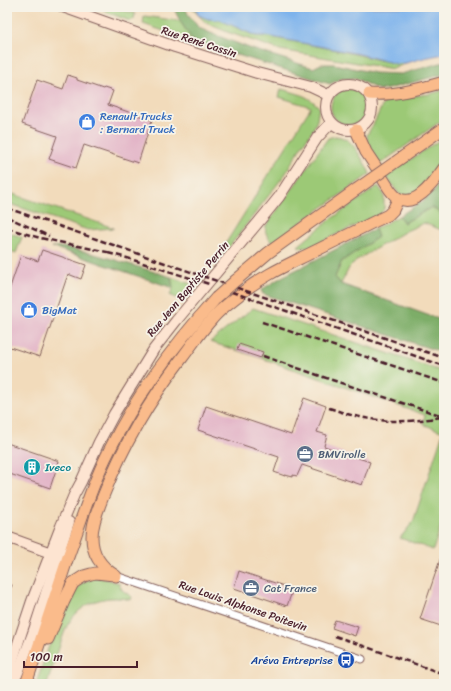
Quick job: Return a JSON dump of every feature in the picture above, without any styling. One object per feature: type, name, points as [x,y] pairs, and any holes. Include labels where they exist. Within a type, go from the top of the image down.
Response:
[{"type":"main road","name":"Rue René Cassin","points":[[63,7],[182,49],[257,73],[311,86],[328,95]]},
{"type":"main road","points":[[369,94],[381,95],[395,93],[444,82]]},
{"type":"main road","points":[[352,83],[358,85],[369,94],[373,108],[368,122],[362,127],[356,130],[347,130],[338,128],[331,123],[325,109],[328,95],[332,90],[338,86],[352,83]]},
{"type":"main road","name":"Rue Jean Baptiste Perrin","points":[[8,684],[16,675],[38,619],[82,482],[99,442],[114,414],[154,348],[279,197],[317,138],[331,123]]},
{"type":"main road","points":[[26,684],[95,483],[110,448],[124,421],[156,373],[216,298],[235,281],[268,253],[444,128]]},
{"type":"main road","points":[[356,130],[366,152],[376,167]]},
{"type":"main road","points":[[382,178],[392,193],[398,198],[405,201],[413,200],[420,196],[428,188],[444,168]]},
{"type":"main road","points":[[116,576],[102,566],[92,546],[96,513],[112,473],[127,443],[162,385],[212,318],[245,290],[268,275],[388,215],[393,210],[398,198]]},
{"type":"main road","name":"Rue Jean Baptiste Perrin","points":[[8,684],[12,662],[21,634],[74,495],[82,482]]},
{"type":"main road","points":[[7,538],[51,553],[61,549]]},
{"type":"main road","name":"Rue Jean Baptiste Perrin","points":[[38,619],[39,599],[53,557],[51,553]]},
{"type":"main road","points":[[31,684],[46,643],[73,583],[84,576],[91,574],[100,573],[116,576]]},
{"type":"street","name":"Rue Louis Alphonse Poitevin","points":[[116,576],[362,659]]},
{"type":"green space","points":[[104,7],[135,13],[134,19],[130,21],[104,11]]},
{"type":"green space","points":[[173,7],[185,7],[188,14],[199,28],[252,49],[313,68],[321,64],[334,64],[375,73],[401,74],[444,62],[444,74],[379,90],[355,78],[340,79],[330,84],[193,41]]},
{"type":"green space","points":[[192,7],[195,7],[198,15]]},
{"type":"green space","points":[[198,15],[208,19],[220,20],[256,36],[266,36],[386,61],[406,63],[393,69],[280,50],[227,32],[206,23]]},
{"type":"green space","points":[[144,16],[180,21],[193,41],[143,24]]},
{"type":"green space","points":[[281,89],[302,95],[315,103],[319,107],[317,120],[313,130],[286,173],[220,259],[214,262],[311,107],[279,97]]},
{"type":"green space","points":[[353,89],[362,94],[366,100],[366,114],[362,120],[353,125],[345,125],[336,120],[332,114],[331,103],[336,94],[342,90]]},
{"type":"green space","points":[[444,90],[444,119],[380,164],[367,142],[367,135],[383,104],[388,99],[430,94]]},
{"type":"green space","points":[[335,136],[344,138],[351,143],[361,157],[370,174],[272,243],[266,233],[266,226],[328,138]]},
{"type":"green space","points":[[444,137],[444,162],[420,190],[407,196],[399,194],[386,176]]},
{"type":"green space","points":[[442,179],[444,180],[444,216],[432,207],[404,223],[399,216],[423,201],[432,193]]},
{"type":"green space","points":[[378,186],[384,194],[384,209],[380,214],[312,246],[302,248],[298,246],[327,222]]},
{"type":"green space","points":[[7,192],[114,228],[88,230],[7,203]]},
{"type":"green space","points":[[432,207],[444,216],[444,231],[424,223],[406,231],[357,260],[349,268],[341,284],[335,277],[342,261],[378,237],[375,229],[399,216],[404,223]]},
{"type":"green space","points":[[375,229],[378,237],[342,261],[335,277],[341,284],[444,321],[444,353],[263,294],[261,290],[280,278]]},
{"type":"green space","points":[[7,232],[22,237],[16,253],[7,250]]},
{"type":"green space","points":[[52,247],[68,248],[94,254],[171,277],[173,288]]},
{"type":"green space","points":[[171,277],[194,285],[180,300],[170,295],[173,288]]},
{"type":"green space","points":[[253,308],[444,372],[444,516],[433,550],[400,538],[413,522],[443,432],[423,424],[425,415],[261,358],[210,342]]},
{"type":"green space","points":[[99,577],[119,583],[122,590],[132,597],[131,600],[111,598],[101,600],[84,607],[76,613],[65,630],[47,684],[36,684],[66,604],[79,585],[90,579]]},
{"type":"water","points":[[195,7],[444,7],[444,54],[396,64],[359,54],[266,36],[256,36],[220,20],[208,19],[198,15]]},
{"type":"building","name":"Renault Trucks : Bernard Truck","points":[[68,75],[77,78],[77,80],[113,91],[108,105],[152,120],[138,163],[84,145],[76,168],[49,159],[57,136],[22,124],[37,80],[63,89]]},
{"type":"building","points":[[42,250],[86,265],[81,279],[68,274],[40,357],[7,346],[7,296],[21,255],[38,261]]},
{"type":"building","points":[[239,344],[263,352],[261,358],[237,350]]},
{"type":"building","points":[[304,398],[326,406],[317,432],[327,435],[324,446],[370,462],[362,485],[302,465],[297,476],[285,476],[274,472],[279,457],[198,430],[206,406],[291,435]]},
{"type":"building","name":"Iveco","points":[[7,443],[59,461],[50,488],[7,473]]},
{"type":"building","points":[[444,551],[444,627],[420,619]]},
{"type":"building","points":[[239,571],[293,589],[287,606],[234,588]]},
{"type":"building","points":[[335,620],[358,627],[355,636],[332,628]]},
{"type":"railway","points":[[7,208],[444,358]]},
{"type":"railway","points":[[7,217],[49,236]]},
{"type":"railway","points":[[7,228],[40,238],[112,253]]},
{"type":"railway","points":[[108,253],[209,284]]},
{"type":"railway","points":[[232,292],[444,366]]},
{"type":"railway","points":[[262,322],[444,383]]},
{"type":"railway","points":[[263,356],[444,416]]},
{"type":"railway","points":[[329,408],[370,419],[390,421],[411,421],[441,417]]},
{"type":"railway","points":[[7,585],[12,586]]},
{"type":"railway","points":[[335,636],[444,674]]},
{"type":"place","name":"Renault Trucks : Bernard Truck","points":[[87,122]]},
{"type":"place","name":"BigMat","points":[[29,310]]},
{"type":"place","name":"BMVirolle","points":[[305,454]]},
{"type":"place","name":"Iveco","points":[[32,467]]},
{"type":"place","name":"Cat France","points":[[251,588]]},
{"type":"place","name":"Aréva Entreprise","points":[[346,660]]}]
